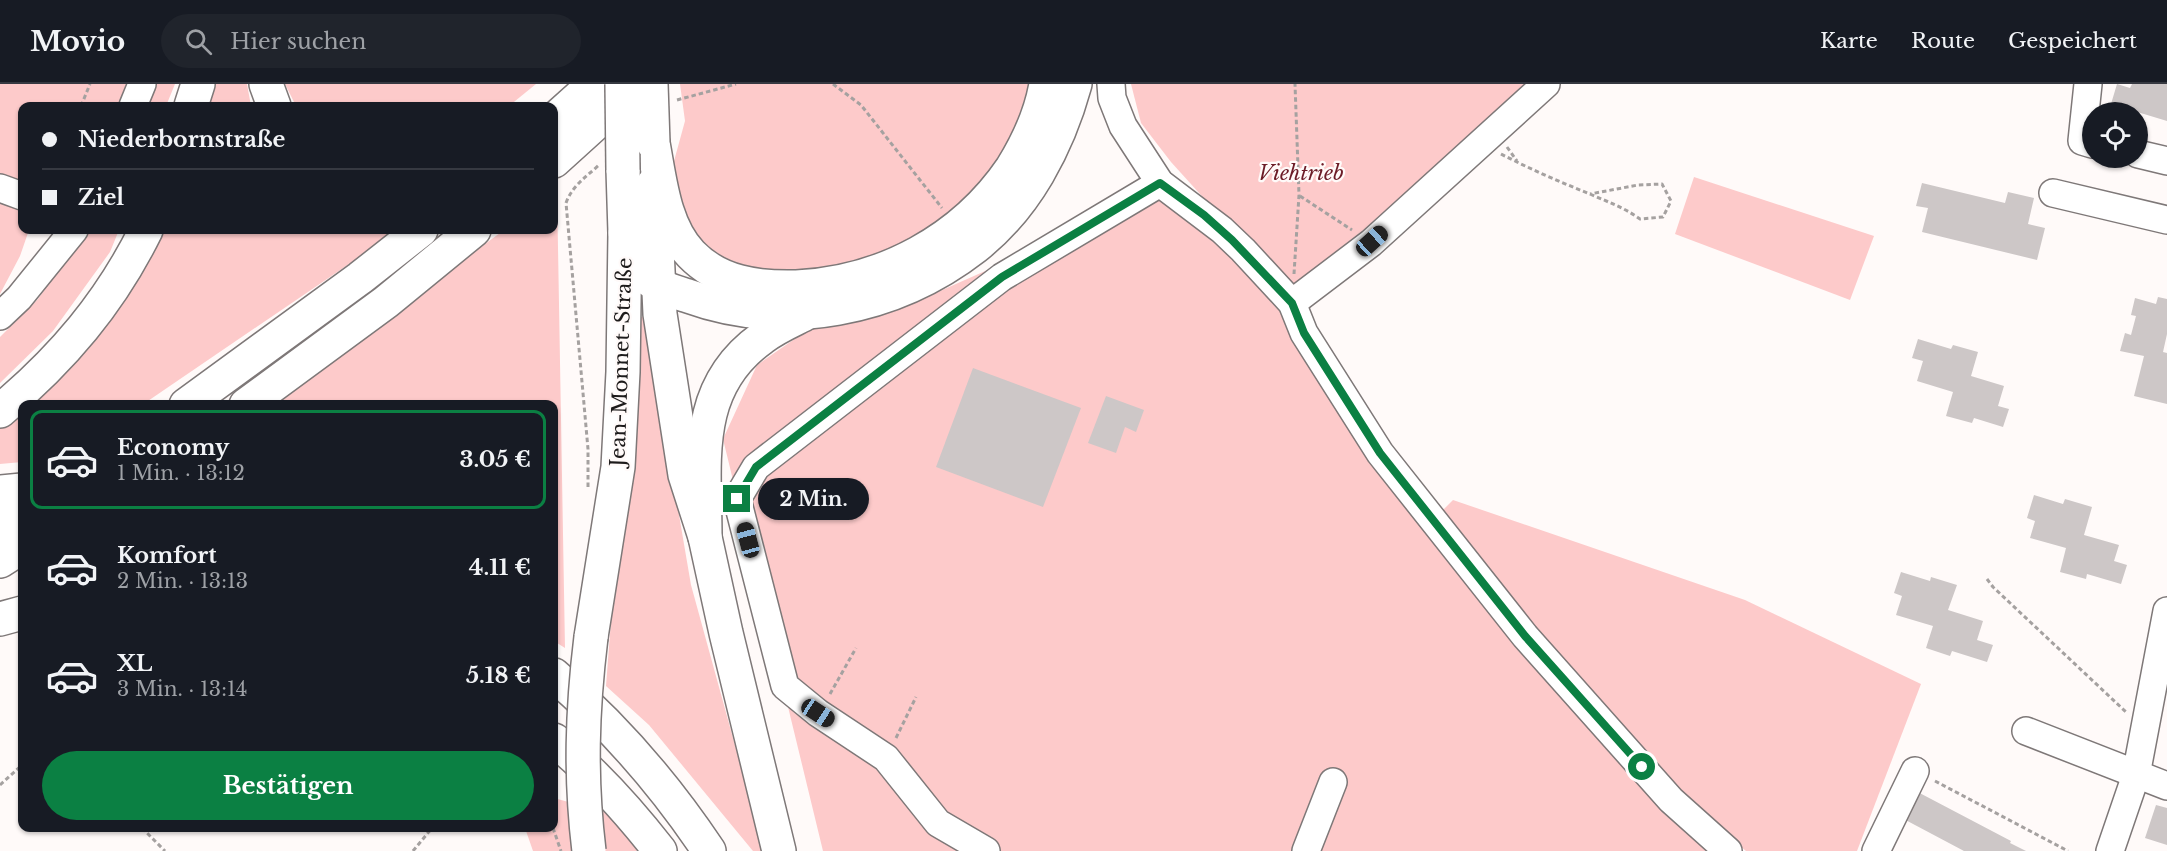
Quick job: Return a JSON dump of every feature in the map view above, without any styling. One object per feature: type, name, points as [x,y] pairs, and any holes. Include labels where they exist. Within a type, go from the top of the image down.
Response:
[{"type":"main road","points":[[192,102],[198,84]]},
{"type":"main road","points":[[266,84],[273,102]]},
{"type":"main road","points":[[558,116],[594,84]]},
{"type":"main road","name":"Jean-Monnet-Straße","points":[[589,851],[582,783],[585,683],[618,466],[622,383],[625,233],[622,84]]},
{"type":"main road","points":[[558,157],[639,84]]},
{"type":"main road","points":[[651,84],[657,284],[665,356],[685,475],[705,537],[728,643],[779,851]]},
{"type":"main road","points":[[652,143],[663,199],[673,225],[690,253],[706,267],[736,282],[759,286],[793,287],[835,283],[872,274],[909,259],[945,237],[976,212],[994,192],[1020,155],[1041,110],[1046,84]]},
{"type":"main road","points":[[625,233],[640,272],[657,284],[699,300],[730,308],[767,313],[809,312],[868,302],[908,287],[944,269],[975,247],[1006,218],[1029,187],[1060,131],[1075,84]]},
{"type":"main road","points":[[0,411],[50,365],[92,318],[126,268],[144,234]]},
{"type":"main road","points":[[193,400],[360,278],[416,234]]},
{"type":"main road","points":[[253,400],[386,302],[469,234]]},
{"type":"main road","points":[[705,537],[705,436],[710,410],[720,386],[733,365],[747,350],[763,337],[809,312]]},
{"type":"main road","points":[[0,492],[18,490]]},
{"type":"main road","points":[[0,526],[18,515]]},
{"type":"main road","points":[[0,561],[18,550]]},
{"type":"main road","points":[[0,619],[18,614]]},
{"type":"main road","points":[[558,678],[629,746],[656,777],[709,851]]},
{"type":"main road","points":[[558,743],[586,767],[660,851]]},
{"type":"street","points":[[135,102],[142,84]]},
{"type":"street","points":[[1112,84],[1112,98],[1123,126],[1160,183],[1229,236],[1292,303],[1304,333],[1380,453],[1525,636],[1671,800],[1728,851]]},
{"type":"street","points":[[1292,303],[1371,243],[1546,84]]},
{"type":"street","points":[[2086,102],[2088,84]]},
{"type":"street","points":[[2148,156],[2167,161]]},
{"type":"street","points":[[986,851],[938,823],[886,758],[818,713],[785,686],[737,499],[756,467],[1002,277],[1160,183]]},
{"type":"street","points":[[0,188],[18,195]]},
{"type":"street","points":[[2053,193],[2167,220]]},
{"type":"street","points":[[0,316],[19,298],[71,234]]},
{"type":"street","points":[[984,256],[1002,277]]},
{"type":"street","points":[[2110,851],[2136,775],[2167,611]]},
{"type":"street","points":[[2026,731],[2167,786]]},
{"type":"street","points":[[1876,851],[1915,771]]},
{"type":"street","points":[[1306,851],[1333,782]]},
{"type":"path","points":[[83,102],[90,84]]},
{"type":"path","points":[[833,84],[861,105],[942,208]]},
{"type":"path","points":[[1292,303],[1299,195],[1295,84]]},
{"type":"path","points":[[1481,143],[1518,163],[1590,194],[1627,209],[1640,219],[1663,217],[1671,201],[1662,184],[1638,185],[1590,194]]},
{"type":"path","points":[[1299,195],[1371,243]]},
{"type":"path","points":[[1987,579],[2124,711],[2132,713],[2136,696],[2149,698]]},
{"type":"path","points":[[818,713],[856,648]]},
{"type":"path","points":[[886,758],[916,697]]},
{"type":"path","points":[[0,785],[18,769]]},
{"type":"path","points":[[1915,771],[2068,851]]},
{"type":"path","points":[[146,832],[165,851]]},
{"type":"path","points":[[413,851],[429,832]]},
{"type":"path","points":[[554,832],[561,851]]},
{"type":"green space","points":[[0,84],[126,84],[119,102],[18,102],[18,184],[0,177]]},
{"type":"green space","points":[[154,84],[175,84],[168,102],[147,102]]},
{"type":"green space","points":[[214,84],[247,84],[250,102],[207,102]]},
{"type":"green space","points":[[285,84],[536,84],[514,102],[294,102]]},
{"type":"green space","points":[[680,84],[1033,84],[1032,118],[976,195],[929,231],[908,239],[889,257],[793,278],[744,268],[717,258],[702,242],[684,213],[671,172],[685,121]]},
{"type":"green space","name":"Viehtrieb","points":[[1131,84],[1535,84],[1295,299],[1171,162],[1141,123]]},
{"type":"green space","points":[[1694,177],[1874,236],[1850,300],[1675,234]]},
{"type":"green space","points":[[1141,197],[1178,201],[1281,312],[1363,450],[1664,812],[1710,851],[823,851],[723,439],[757,365],[812,327],[931,295],[1087,226]]},
{"type":"green space","points":[[0,198],[18,205],[18,234],[28,234],[20,256],[0,294]]},
{"type":"green space","points":[[83,234],[117,234],[110,252],[53,331],[0,383],[0,337],[38,299]]},
{"type":"green space","points":[[151,234],[393,234],[149,400],[27,400]]},
{"type":"green space","points":[[499,234],[558,234],[565,648],[558,644],[558,400],[274,400]]},
{"type":"green space","points":[[645,316],[691,585],[764,851],[753,851],[649,725],[606,686],[634,319]]},
{"type":"green space","points":[[18,409],[18,462],[0,464],[0,425]]},
{"type":"green space","points":[[1453,500],[1745,600],[1921,684],[1857,851],[1746,851],[1674,794],[1435,518]]},
{"type":"green space","points":[[558,799],[615,815],[637,851],[533,851],[526,832],[558,832]]},
{"type":"building","points":[[2117,84],[2130,88],[2132,84],[2167,84],[2167,121],[2148,115],[2148,102],[2112,102]]},
{"type":"building","points":[[1922,183],[2005,203],[2008,192],[2034,198],[2028,224],[2045,228],[2037,260],[1922,232],[1928,208],[1916,206]]},
{"type":"building","points":[[2158,297],[2167,299],[2167,334],[2163,352],[2167,353],[2167,404],[2134,396],[2144,356],[2120,351],[2125,333],[2131,335],[2136,316],[2131,315],[2135,298],[2156,304]]},
{"type":"building","points":[[1918,339],[1951,349],[1953,345],[1978,352],[1971,376],[2004,386],[1998,406],[2009,409],[2003,427],[1974,418],[1972,423],[1946,416],[1953,392],[1917,381],[1923,361],[1912,358]]},
{"type":"building","points":[[973,368],[1081,408],[1043,507],[936,467]]},
{"type":"building","points":[[1106,396],[1144,410],[1136,432],[1125,427],[1116,453],[1088,443]]},
{"type":"building","points":[[2034,495],[2063,504],[2065,499],[2092,507],[2084,535],[2119,545],[2114,561],[2127,565],[2121,584],[2087,574],[2086,579],[2060,572],[2066,548],[2030,538],[2035,521],[2027,518]]},
{"type":"building","points":[[1901,572],[1930,581],[1931,577],[1957,585],[1948,610],[1983,621],[1977,640],[1993,645],[1987,662],[1952,651],[1950,656],[1926,648],[1933,626],[1896,615],[1902,596],[1894,593]]},
{"type":"building","points":[[1912,789],[2026,851],[1964,851],[1898,816]]},
{"type":"building","points":[[2156,805],[2167,808],[2167,845],[2145,838]]},
{"type":"route","points":[[737,499],[756,467],[1002,277],[1160,183],[1204,215],[1243,250],[1292,303],[1304,333],[1380,453],[1525,636],[1642,767]]}]
